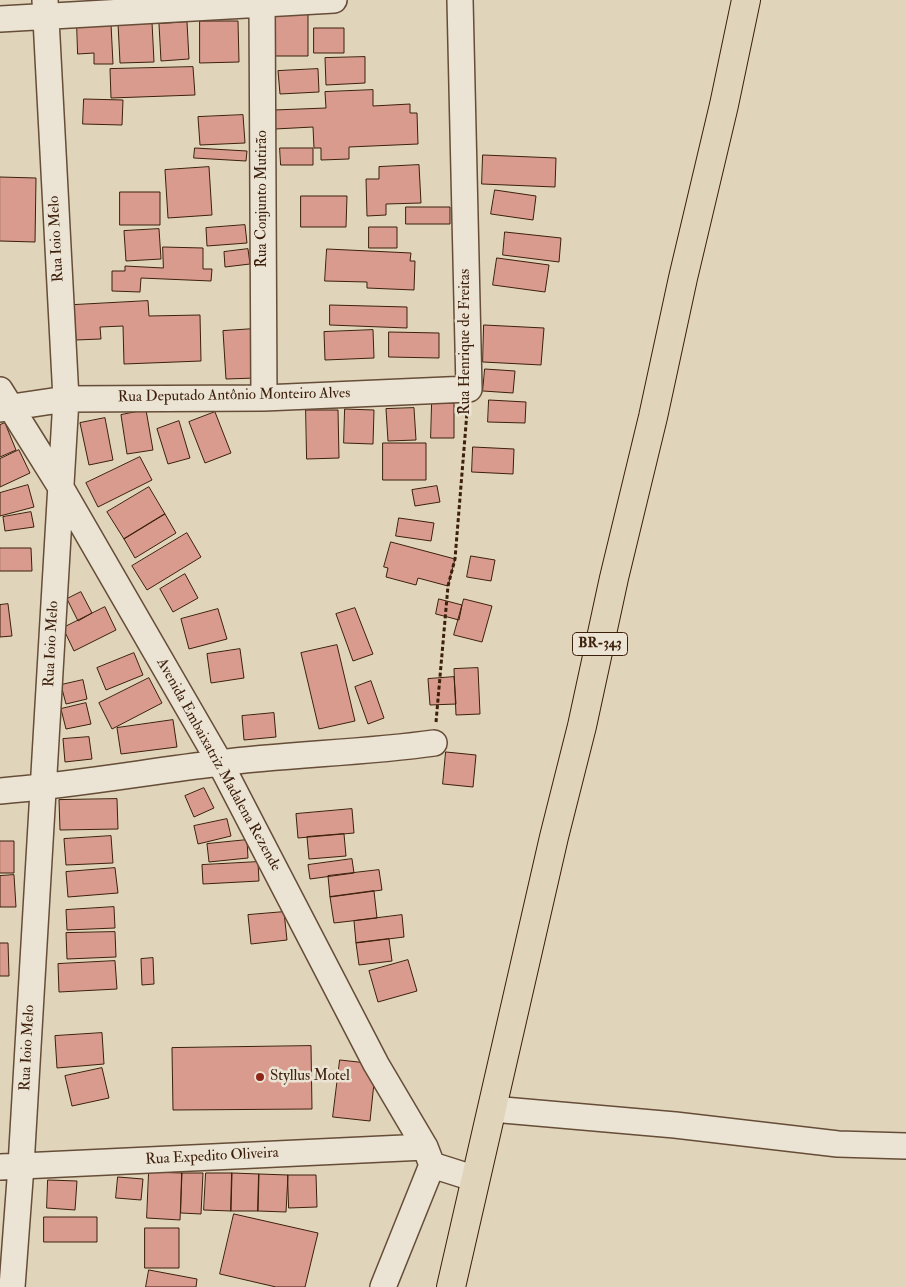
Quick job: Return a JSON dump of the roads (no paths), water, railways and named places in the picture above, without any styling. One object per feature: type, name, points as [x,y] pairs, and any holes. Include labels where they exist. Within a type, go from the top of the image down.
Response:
[{"type":"highway","name":"BR-343","points":[[450,1287],[554,837],[582,726],[614,578],[653,417],[683,278],[724,105],[746,0]]},
{"type":"street","points":[[0,19],[45,9],[334,0]]},
{"type":"street","name":"Rua Henrique de Freitas","points":[[460,0],[469,389]]},
{"type":"street","name":"Rua Conjunto Mutirão","points":[[262,2],[264,398]]},
{"type":"street","name":"Rua Ioio Melo","points":[[12,1287],[11,1166],[44,788],[66,399],[45,9]]},
{"type":"street","name":"Rua Deputado Antônio Monteiro Alves","points":[[4,402],[66,399],[264,398],[469,389]]},
{"type":"street","name":"Avenida Embaixatriz Madalena Rezende","points":[[4,402],[60,486],[220,763],[376,1064],[429,1156]]},
{"type":"street","points":[[0,791],[44,788],[220,763],[386,749],[434,743]]},
{"type":"street","points":[[492,1109],[648,1123],[838,1144],[906,1146]]},
{"type":"street","points":[[384,1287],[429,1156],[476,1179]]},
{"type":"street","name":"Rua Expedito Oliveira","points":[[11,1166],[429,1156]]},
{"type":"place","name":"Styllus Motel","points":[[260,1077]]}]
